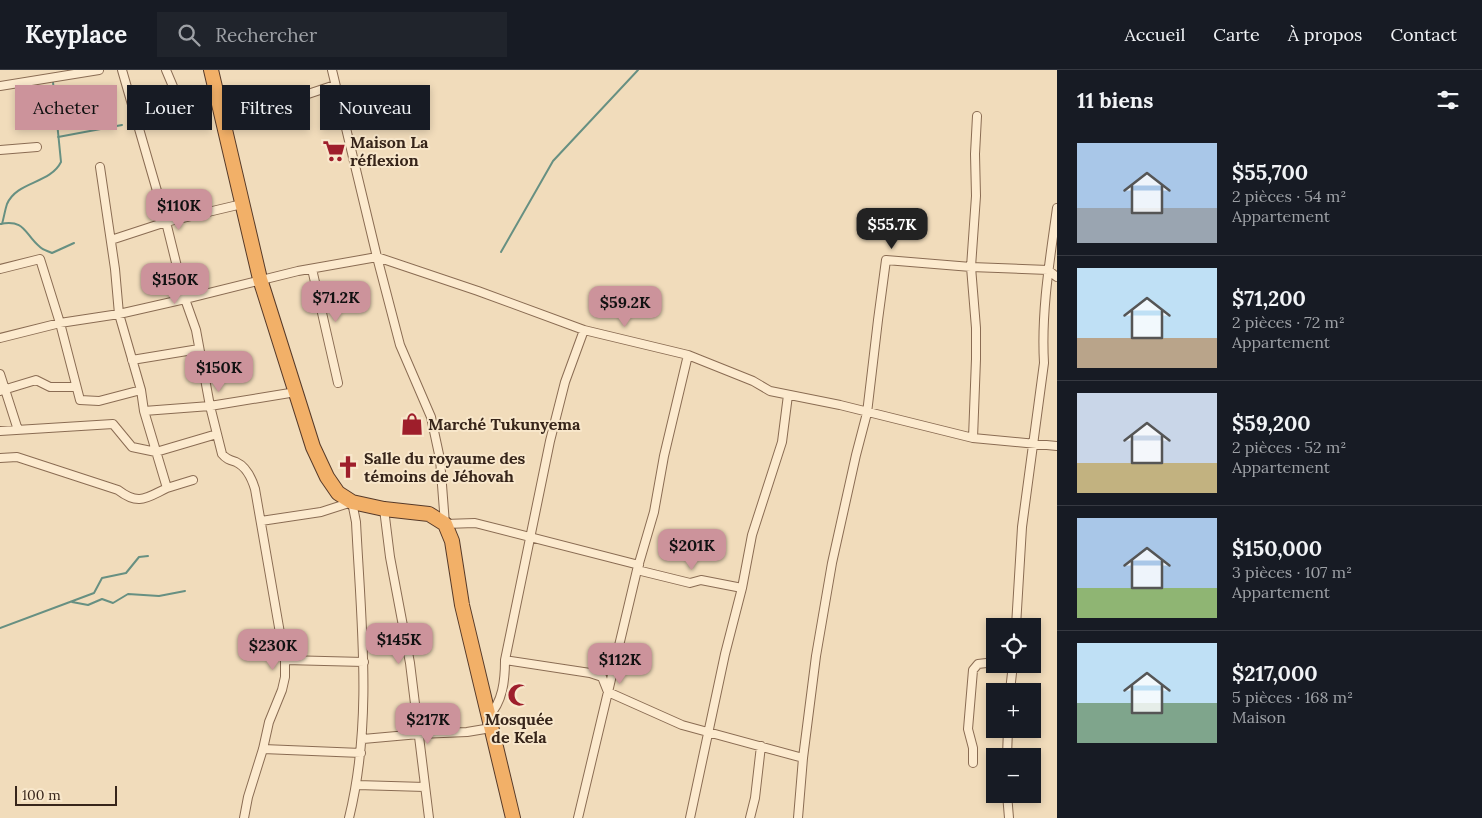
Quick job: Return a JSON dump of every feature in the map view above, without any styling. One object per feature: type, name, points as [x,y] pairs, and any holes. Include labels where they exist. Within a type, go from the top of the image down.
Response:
[{"type":"highway","points":[[211,70],[222,110]]},
{"type":"highway","points":[[226,130],[260,279],[313,447],[327,477],[338,493],[352,502],[384,510],[429,514],[445,524],[452,541],[462,605],[513,818]]},
{"type":"street","points":[[0,86],[53,73],[99,70]]},
{"type":"street","points":[[122,70],[166,222],[185,299],[196,330],[210,406],[222,454],[227,460],[238,463],[246,469],[253,481],[285,660],[285,677],[282,690],[269,722],[244,818]]},
{"type":"street","points":[[166,70],[172,85]]},
{"type":"street","points":[[332,70],[335,85]]},
{"type":"street","points":[[973,438],[976,328],[971,267],[976,196],[975,154],[977,116]]},
{"type":"street","points":[[346,130],[400,345],[431,417],[440,459],[445,524],[475,523],[690,583],[702,580],[742,588]]},
{"type":"street","points":[[0,150],[37,147]]},
{"type":"street","points":[[100,167],[111,240],[119,314],[141,390],[144,411],[167,488]]},
{"type":"street","points":[[111,240],[166,222],[242,204]]},
{"type":"street","points":[[1016,618],[1022,527],[1044,364],[1043,340],[1048,270],[1057,208]]},
{"type":"street","points":[[0,338],[60,323],[119,314],[185,299],[298,270],[377,257],[478,291],[584,330],[688,355],[753,381],[770,391],[973,438],[1057,446]]},
{"type":"street","points":[[0,269],[40,259],[60,323],[80,400],[98,401],[141,390]]},
{"type":"street","points":[[798,818],[816,656],[832,563],[867,413],[886,260],[971,267],[1048,270],[1057,276]]},
{"type":"street","points":[[312,269],[338,383]]},
{"type":"street","points":[[363,739],[467,732],[489,723],[502,690],[505,660],[564,382],[584,330]]},
{"type":"street","points":[[132,360],[199,349]]},
{"type":"street","points":[[578,818],[638,567],[654,512],[664,456],[688,355]]},
{"type":"street","points":[[0,374],[2,390],[18,430]]},
{"type":"street","points":[[2,390],[36,380],[50,387],[76,387]]},
{"type":"street","points":[[144,411],[210,406],[296,392]]},
{"type":"street","points":[[690,818],[742,588],[752,535],[782,442],[788,395]]},
{"type":"street","points":[[0,431],[113,424],[132,447],[156,452],[217,434]]},
{"type":"street","points":[[0,458],[17,457],[118,490],[128,498],[143,500],[167,488],[193,480]]},
{"type":"street","points":[[261,522],[321,512],[352,502],[356,522],[364,662],[363,739],[349,818]]},
{"type":"street","points":[[384,510],[390,557],[410,663],[429,818]]},
{"type":"street","points":[[285,660],[364,662]]},
{"type":"street","points":[[505,660],[590,673],[602,678],[608,692],[682,725],[804,758]]},
{"type":"street","points":[[973,763],[973,748],[968,729],[973,670],[978,664],[986,663]]},
{"type":"street","points":[[750,818],[755,798],[761,746]]},
{"type":"street","points":[[263,749],[361,753]]},
{"type":"street","points":[[356,786],[425,787]]},
{"type":"street","points":[[1008,803],[1009,818]]},
{"type":"waterway","points":[[501,252],[553,161],[638,70]]},
{"type":"waterway","points":[[2,224],[7,204],[12,196],[26,186],[49,175],[61,162],[53,82]]},
{"type":"waterway","points":[[58,137],[122,125]]},
{"type":"waterway","points":[[0,224],[9,223],[20,226],[41,248],[52,253],[74,243]]},
{"type":"waterway","points":[[0,628],[94,593],[102,578],[126,573],[139,557],[148,556]]},
{"type":"waterway","points":[[72,602],[88,605],[102,599],[113,603],[128,594],[159,596],[185,591]]},
{"type":"place","name":"Maison La réflexion","points":[[334,151]]},
{"type":"place","name":"Marché Tukunyema","points":[[412,424]]},
{"type":"place","name":"Salle du royaume des témoins de Jéhovah","points":[[348,467]]},
{"type":"place","name":"Mosquée de Kela","points":[[519,695]]}]
